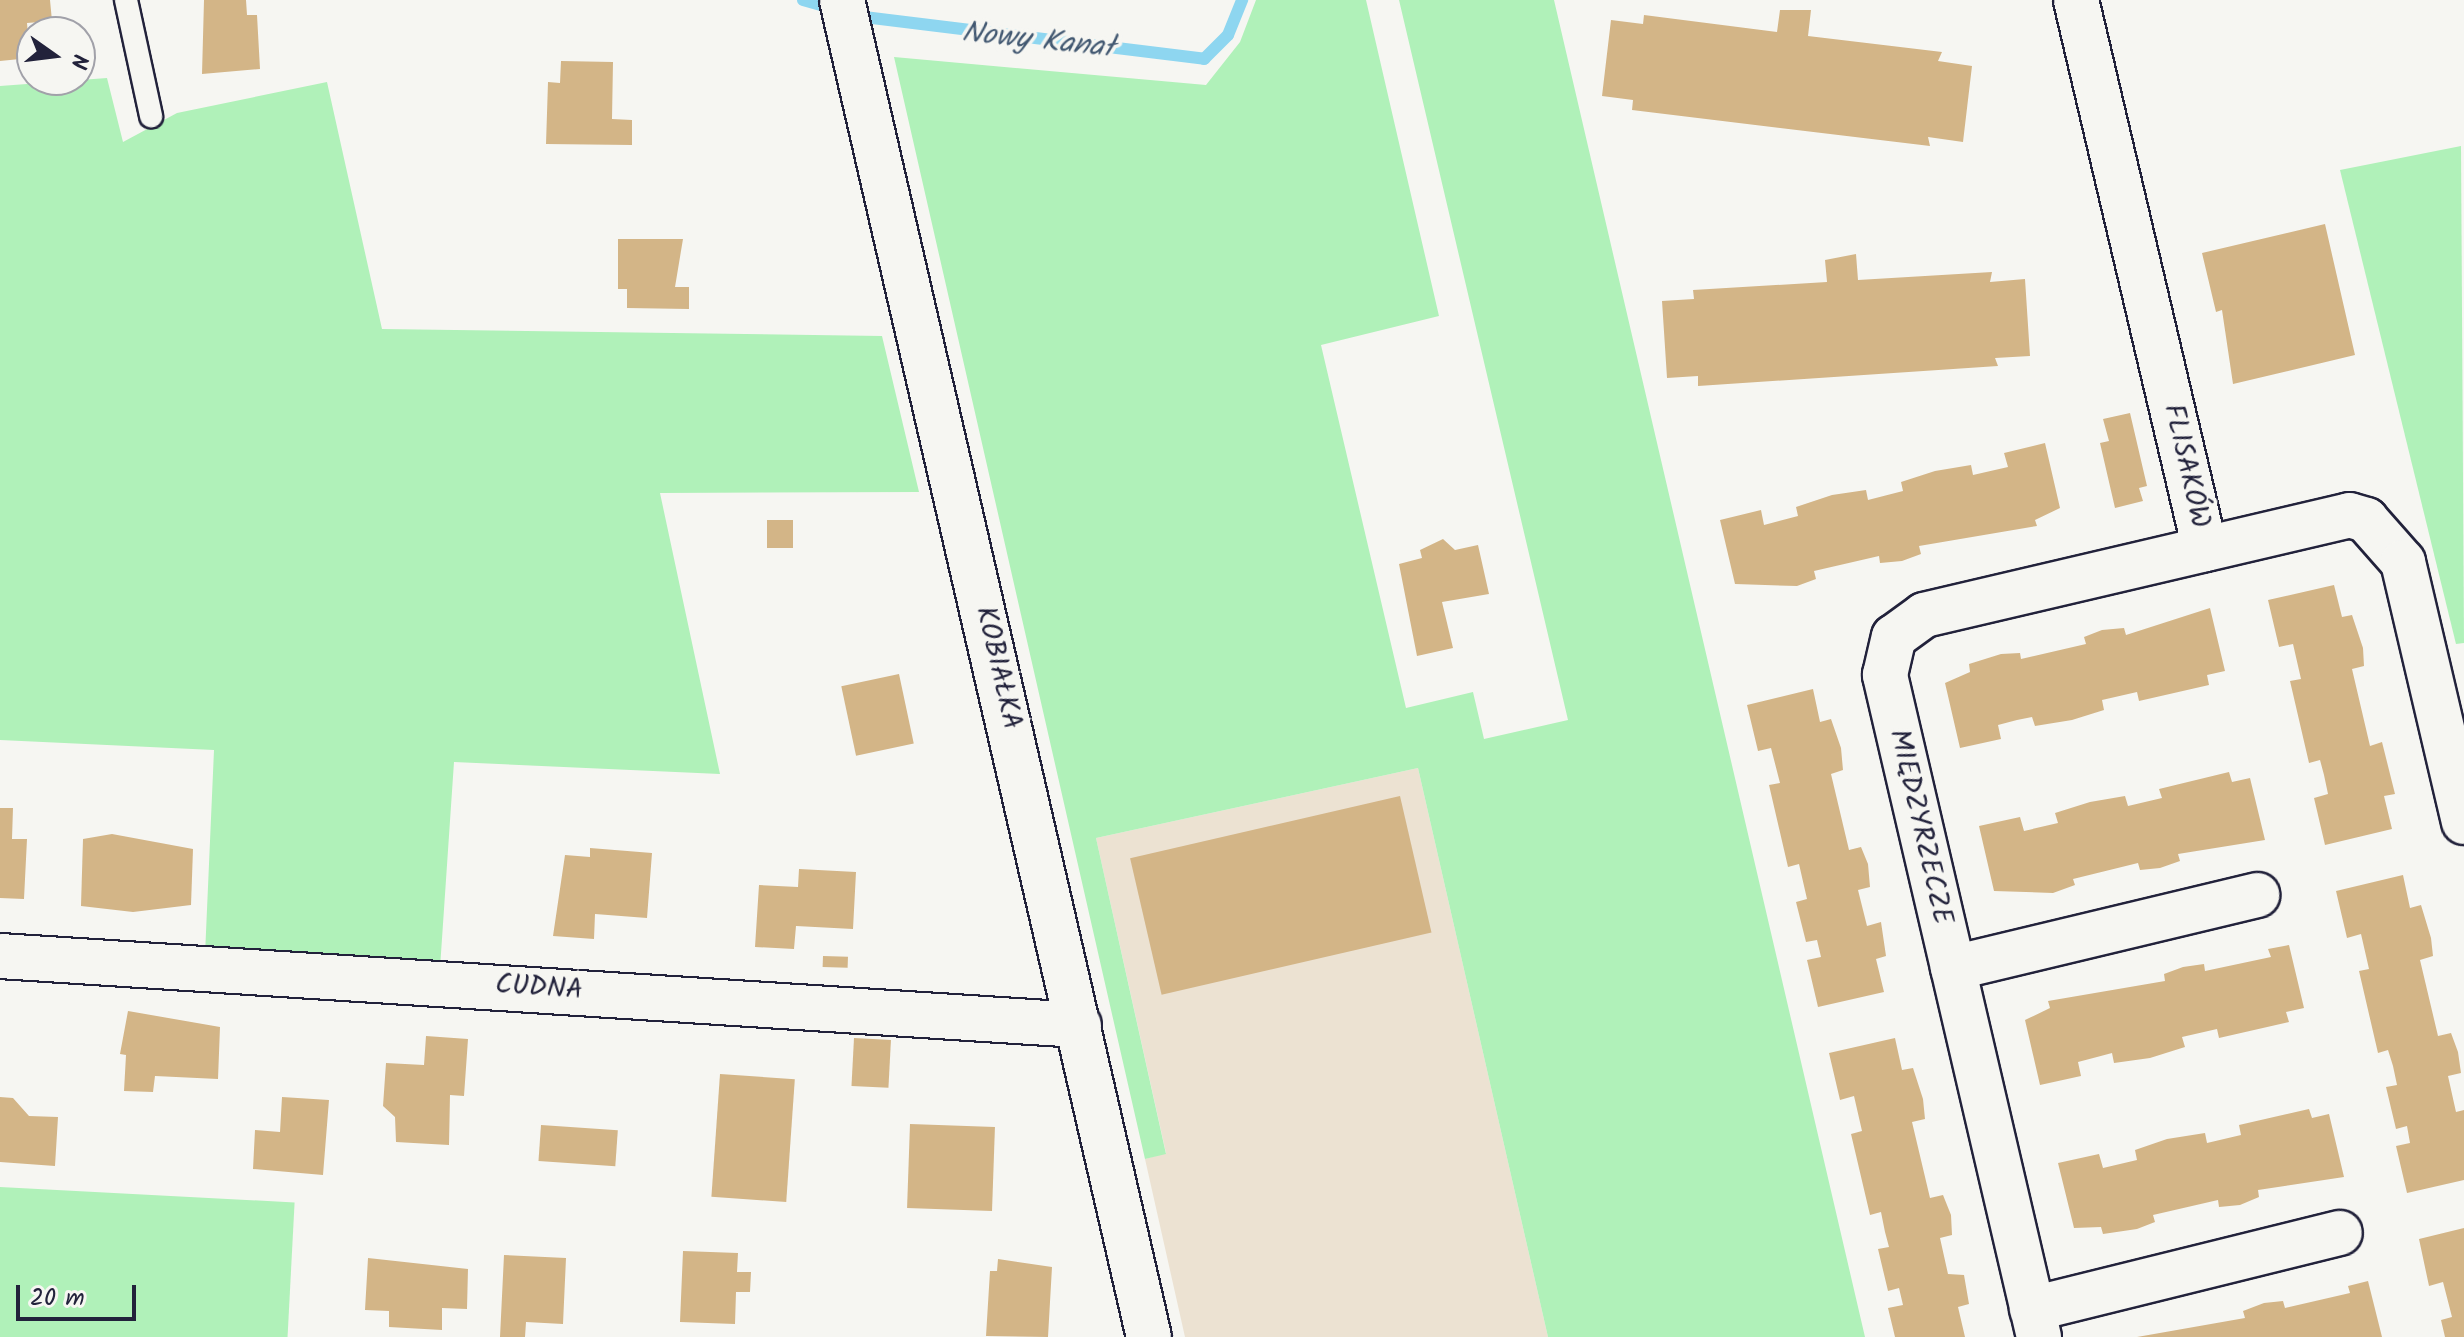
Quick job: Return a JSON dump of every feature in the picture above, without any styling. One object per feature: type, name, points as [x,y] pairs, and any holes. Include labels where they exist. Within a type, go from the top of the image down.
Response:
[{"type":"street","name":"KOBIAŁKA","points":[[842,0],[1149,1337]]},
{"type":"street","name":"FLISAKÓW","points":[[2076,0],[2205,549],[2349,515],[2381,530],[2403,562],[2464,822]]},
{"type":"street","name":"MIĘDZYRZECZE","points":[[2035,1323],[1885,675],[1894,637],[1924,615],[2205,549]]},
{"type":"street","points":[[1953,968],[2257,895]]},
{"type":"street","name":"CUDNA","points":[[0,956],[1079,1025]]},
{"type":"street","points":[[2035,1323],[2340,1233]]},
{"type":"lane","points":[[126,0],[151,116]]},
{"type":"shaded area","points":[[1418,768],[1548,1337],[1185,1337],[1145,1159],[1166,1153],[1096,838]]},
{"type":"green space","points":[[1256,0],[1366,0],[1439,316],[1321,345],[1406,708],[1473,692],[1484,739],[1568,720],[1399,0],[1554,0],[1865,1337],[1548,1337],[1418,768],[1096,838],[1166,1154],[1145,1159],[894,57],[1206,85],[1240,42]]},
{"type":"green space","points":[[107,78],[123,142],[177,113],[327,82],[382,329],[882,336],[919,492],[660,493],[720,774],[454,762],[440,968],[205,955],[214,750],[0,740],[0,86],[16,85],[16,96],[96,96],[96,79]]},
{"type":"green space","points":[[2461,146],[2464,643],[2456,644],[2340,170]]},
{"type":"green space","points":[[0,1187],[295,1202],[288,1337],[0,1337]]},
{"type":"building","points":[[0,0],[50,0],[52,16],[16,16],[16,59],[0,61]]},
{"type":"building","points":[[204,0],[246,0],[247,15],[257,15],[260,69],[202,74]]},
{"type":"building","points":[[1780,10],[1811,10],[1808,36],[1942,52],[1938,61],[1972,66],[1963,142],[1928,137],[1930,146],[1632,110],[1633,100],[1602,96],[1611,20],[1643,24],[1644,15],[1777,32]]},
{"type":"building","points":[[561,61],[613,62],[612,119],[632,120],[632,145],[546,144],[548,82],[560,83]]},
{"type":"building","points":[[2325,224],[2355,355],[2233,384],[2222,310],[2216,312],[2202,253]]},
{"type":"building","points":[[618,239],[683,239],[675,287],[689,287],[689,309],[627,308],[627,289],[618,289]]},
{"type":"building","points":[[1856,254],[1858,280],[1992,272],[1990,282],[2025,279],[2030,356],[1995,358],[1998,366],[1698,386],[1698,376],[1667,378],[1662,301],[1694,299],[1693,290],[1827,282],[1825,260]]},
{"type":"building","points":[[2130,413],[2147,486],[2139,488],[2143,501],[2115,508],[2100,443],[2109,441],[2103,419]]},
{"type":"building","points":[[2045,443],[2060,508],[2035,520],[2037,526],[1919,546],[1921,554],[1902,561],[1880,563],[1879,556],[1814,571],[1816,579],[1797,586],[1735,584],[1720,520],[1761,510],[1764,525],[1798,516],[1796,507],[1832,495],[1866,490],[1868,500],[1903,491],[1901,482],[1935,471],[1971,465],[1973,475],[2008,467],[2004,453]]},
{"type":"building","points":[[767,520],[793,520],[793,548],[767,548]]},
{"type":"building","points":[[1443,539],[1455,550],[1478,545],[1489,594],[1442,602],[1453,648],[1417,656],[1399,564],[1422,558],[1420,550]]},
{"type":"building","points":[[2334,585],[2342,617],[2352,615],[2363,648],[2364,666],[2352,669],[2370,746],[2382,742],[2395,794],[2384,796],[2392,829],[2325,845],[2314,798],[2328,794],[2324,775],[2320,760],[2309,763],[2290,681],[2301,679],[2293,644],[2279,647],[2268,600]]},
{"type":"building","points":[[2210,608],[2225,671],[2207,675],[2209,685],[2139,701],[2137,692],[2102,700],[2104,710],[2072,720],[2035,726],[2032,717],[2017,720],[1998,725],[2001,739],[1960,748],[1945,683],[1970,672],[1969,664],[2001,654],[2020,653],[2021,659],[2086,644],[2084,637],[2102,630],[2124,628],[2126,635]]},
{"type":"building","points":[[899,674],[914,743],[856,756],[841,686]]},
{"type":"building","points":[[1813,689],[1820,722],[1831,719],[1841,748],[1843,770],[1831,774],[1849,850],[1861,847],[1868,864],[1870,887],[1858,890],[1867,926],[1881,922],[1886,956],[1876,959],[1884,992],[1818,1007],[1807,960],[1821,957],[1817,940],[1806,942],[1796,902],[1807,899],[1799,864],[1788,867],[1769,785],[1780,783],[1771,748],[1758,751],[1747,705]]},
{"type":"building","points":[[2229,772],[2232,782],[2250,778],[2265,840],[2178,854],[2180,861],[2160,868],[2140,870],[2138,863],[2073,879],[2075,885],[2053,893],[1994,891],[1979,826],[2020,817],[2024,831],[2058,823],[2055,813],[2090,802],[2125,796],[2128,806],[2162,798],[2159,789]]},
{"type":"building","points":[[1400,796],[1431,932],[1162,995],[1130,858]]},
{"type":"building","points":[[0,808],[13,808],[12,839],[27,839],[24,899],[0,898]]},
{"type":"building","points":[[112,834],[193,849],[191,905],[133,912],[81,906],[83,839]]},
{"type":"building","points":[[590,848],[652,853],[647,918],[595,914],[594,939],[553,936],[565,855],[590,857]]},
{"type":"building","points":[[799,869],[856,872],[853,929],[796,926],[794,949],[755,947],[759,885],[798,887]]},
{"type":"building","points":[[2403,875],[2410,908],[2421,905],[2431,938],[2433,956],[2420,960],[2438,1036],[2451,1033],[2458,1052],[2461,1073],[2448,1076],[2456,1112],[2464,1110],[2464,1180],[2407,1193],[2396,1146],[2410,1143],[2407,1126],[2396,1129],[2386,1087],[2397,1085],[2393,1066],[2388,1050],[2378,1053],[2359,971],[2369,969],[2361,934],[2347,938],[2336,891]]},
{"type":"building","points":[[2289,945],[2304,1008],[2286,1012],[2289,1022],[2219,1038],[2217,1029],[2182,1037],[2185,1047],[2150,1058],[2114,1063],[2112,1053],[2078,1062],[2081,1076],[2040,1085],[2025,1020],[2050,1008],[2048,1001],[2165,981],[2164,974],[2183,967],[2204,964],[2205,971],[2271,957],[2268,949]]},
{"type":"building","points":[[823,956],[848,957],[848,968],[823,967]]},
{"type":"building","points":[[128,1011],[220,1027],[218,1079],[155,1076],[153,1092],[124,1091],[126,1055],[120,1054]]},
{"type":"building","points":[[426,1036],[468,1039],[464,1096],[450,1095],[449,1145],[396,1142],[395,1117],[383,1106],[386,1063],[424,1065]]},
{"type":"building","points":[[854,1038],[891,1040],[888,1088],[851,1086]]},
{"type":"building","points":[[1895,1038],[1902,1070],[1913,1068],[1923,1099],[1925,1119],[1912,1122],[1930,1198],[1943,1195],[1951,1215],[1952,1235],[1940,1238],[1948,1274],[1964,1275],[1969,1304],[1958,1307],[1965,1337],[1895,1337],[1888,1308],[1903,1305],[1899,1288],[1888,1291],[1878,1249],[1889,1247],[1881,1212],[1870,1215],[1851,1134],[1862,1131],[1854,1096],[1840,1100],[1829,1053]]},
{"type":"building","points":[[720,1074],[795,1079],[786,1202],[711,1197]]},
{"type":"building","points":[[0,1097],[13,1098],[29,1116],[58,1117],[55,1166],[0,1162]]},
{"type":"building","points":[[282,1097],[329,1100],[323,1175],[253,1169],[255,1130],[280,1132]]},
{"type":"building","points":[[2309,1109],[2312,1118],[2329,1114],[2344,1177],[2258,1190],[2259,1197],[2240,1205],[2219,1207],[2218,1200],[2153,1215],[2155,1222],[2137,1229],[2103,1234],[2101,1227],[2074,1228],[2058,1163],[2099,1154],[2103,1168],[2137,1160],[2135,1150],[2167,1139],[2205,1133],[2207,1143],[2241,1135],[2239,1125]]},
{"type":"building","points":[[910,1124],[995,1127],[992,1211],[907,1208]]},
{"type":"building","points":[[541,1125],[618,1130],[615,1166],[538,1161]]},
{"type":"building","points":[[2464,1228],[2464,1337],[2445,1337],[2441,1320],[2452,1317],[2443,1282],[2429,1286],[2419,1239]]},
{"type":"building","points":[[683,1251],[738,1253],[737,1272],[751,1272],[750,1292],[736,1292],[735,1324],[680,1322]]},
{"type":"building","points":[[504,1255],[566,1258],[563,1324],[526,1322],[525,1337],[500,1337]]},
{"type":"building","points":[[368,1258],[468,1269],[467,1309],[442,1308],[442,1330],[389,1327],[389,1311],[365,1310]]},
{"type":"building","points":[[998,1259],[1052,1267],[1048,1337],[986,1336],[990,1271],[997,1271]]},
{"type":"building","points":[[2368,1281],[2382,1337],[2137,1337],[2245,1318],[2243,1311],[2264,1303],[2283,1301],[2285,1308],[2350,1293],[2348,1286]]},
{"type":"waterway","name":"Nowy Kanał","points":[[803,0],[835,9]]},
{"type":"waterway","name":"Nowy Kanał","points":[[856,16],[1204,59],[1228,35],[1242,0]]}]
